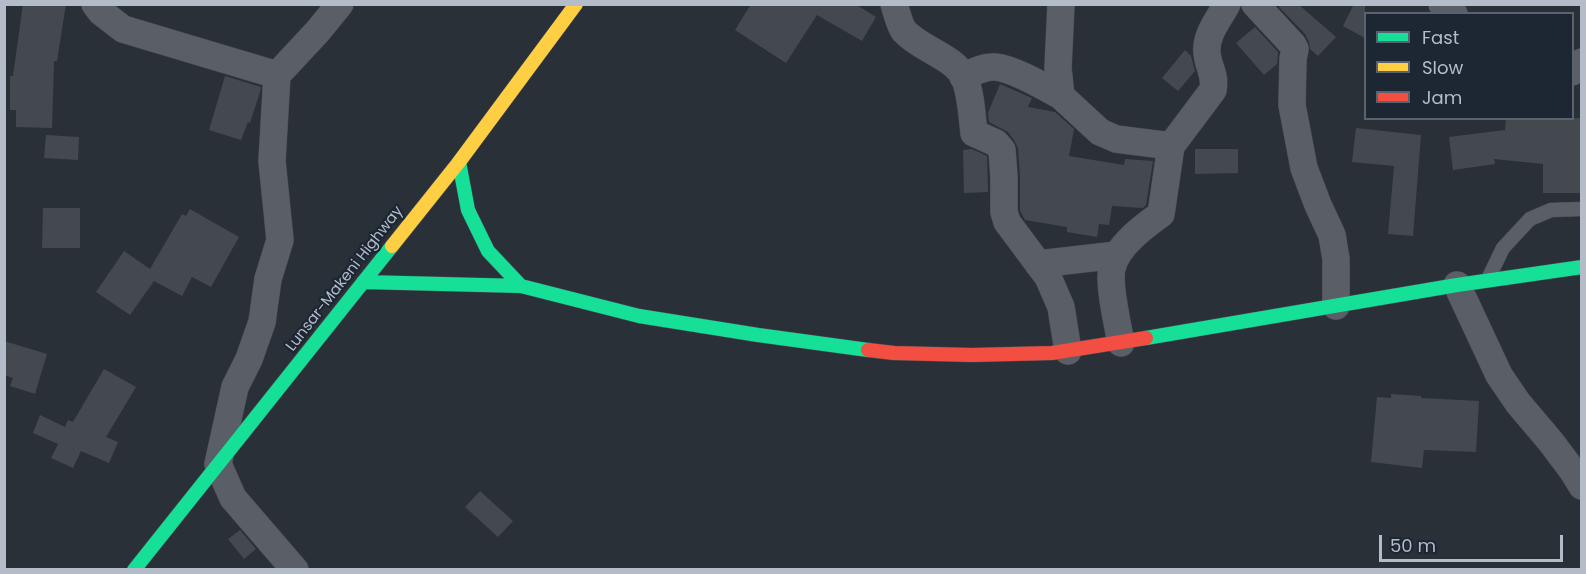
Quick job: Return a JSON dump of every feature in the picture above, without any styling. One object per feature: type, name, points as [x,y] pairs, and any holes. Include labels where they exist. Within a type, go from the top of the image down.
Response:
[{"type":"main road","name":"Lunsar-Makeni Highway","points":[[135,570],[459,162],[576,4]]},
{"type":"main road","points":[[459,162],[468,210],[488,251],[521,286]]},
{"type":"main road","points":[[363,282],[521,286],[639,316],[758,335],[894,353],[972,355],[1068,351],[1457,285],[1581,267]]},
{"type":"street","points":[[95,4],[100,12],[123,29],[277,75]]},
{"type":"street","points":[[295,570],[233,498],[218,464],[235,387],[249,359],[262,322],[268,279],[280,240],[272,162],[277,75],[340,4]]},
{"type":"street","points":[[894,4],[903,29],[911,37],[954,65],[963,76],[968,92],[974,133],[996,143],[1002,150],[1004,212],[1007,222],[1048,277],[1061,307],[1068,351]]},
{"type":"street","points":[[1060,96],[1058,68],[1061,4]]},
{"type":"street","points":[[1121,343],[1112,292],[1111,270],[1117,255],[1140,229],[1161,214],[1171,146],[1213,90],[1215,80],[1207,52],[1208,38],[1227,4]]},
{"type":"street","points":[[1255,4],[1295,49],[1292,105],[1304,168],[1332,235],[1336,259],[1336,306]]},
{"type":"street","points":[[963,76],[981,68],[993,66],[1005,69],[1060,96],[1100,132],[1116,140],[1171,146]]},
{"type":"street","points":[[1038,264],[1117,255]]},
{"type":"street","points":[[1457,285],[1499,375],[1518,403],[1551,442],[1581,486]]},
{"type":"lane","points":[[1487,281],[1503,248],[1530,219],[1551,210],[1581,209]]},
{"type":"building","points":[[23,4],[66,4],[57,61],[54,61],[52,128],[16,127],[16,110],[10,110],[10,76],[13,76]]},
{"type":"building","points":[[751,4],[855,4],[876,17],[862,41],[817,15],[786,63],[735,30]]},
{"type":"building","points":[[1281,4],[1298,4],[1336,37],[1318,56],[1310,49],[1305,34],[1279,7]]},
{"type":"building","points":[[1354,4],[1365,4],[1364,37],[1343,26]]},
{"type":"building","points":[[1255,27],[1278,52],[1277,64],[1264,75],[1236,43]]},
{"type":"building","points":[[1185,50],[1191,56],[1195,71],[1178,91],[1162,78]]},
{"type":"building","points":[[225,76],[261,87],[250,123],[248,122],[241,140],[209,130]]},
{"type":"building","points":[[1000,84],[1032,98],[1028,107],[1055,112],[1074,129],[1069,156],[1124,165],[1125,159],[1153,161],[1146,205],[1143,208],[1112,206],[1109,225],[1099,224],[1097,237],[1067,232],[1067,227],[1025,220],[1020,210],[1018,148],[1008,132],[989,122],[988,113]]},
{"type":"building","points":[[1574,118],[1581,118],[1581,193],[1543,193],[1543,164],[1494,159],[1495,164],[1453,170],[1449,137],[1505,130],[1506,120],[1574,120]]},
{"type":"building","points":[[1356,128],[1421,135],[1413,236],[1388,234],[1394,166],[1352,162]]},
{"type":"building","points":[[46,135],[79,137],[78,160],[44,158]]},
{"type":"building","points":[[972,149],[987,156],[988,192],[964,193],[963,150]]},
{"type":"building","points":[[1195,149],[1238,149],[1238,173],[1195,174]]},
{"type":"building","points":[[43,208],[80,208],[80,248],[42,248]]},
{"type":"building","points":[[190,209],[239,237],[211,287],[192,277],[182,296],[154,281],[130,315],[96,292],[124,251],[150,269],[182,214],[186,216]]},
{"type":"building","points":[[4,341],[47,354],[35,394],[10,386],[13,378],[4,375]]},
{"type":"building","points":[[104,369],[136,387],[106,437],[118,442],[109,463],[81,451],[73,468],[51,458],[58,444],[33,433],[40,415],[65,427],[68,420],[73,422]]},
{"type":"building","points":[[1391,394],[1479,401],[1476,452],[1424,450],[1422,468],[1371,462],[1377,397],[1391,398]]},
{"type":"building","points":[[480,491],[513,521],[498,537],[465,507]]},
{"type":"building","points":[[240,530],[256,549],[244,559],[228,539]]},
{"type":"traffic: fast","points":[[459,162],[468,210],[488,251],[521,286]]},
{"type":"traffic: fast","points":[[134,570],[392,246]]},
{"type":"traffic: fast","points":[[1146,338],[1457,285],[1582,267]]},
{"type":"traffic: fast","points":[[363,282],[521,286],[639,316],[868,350]]},
{"type":"traffic: slow","points":[[392,246],[459,162],[576,4]]},
{"type":"traffic: jam","points":[[868,350],[972,355],[1052,353],[1146,338]]}]
